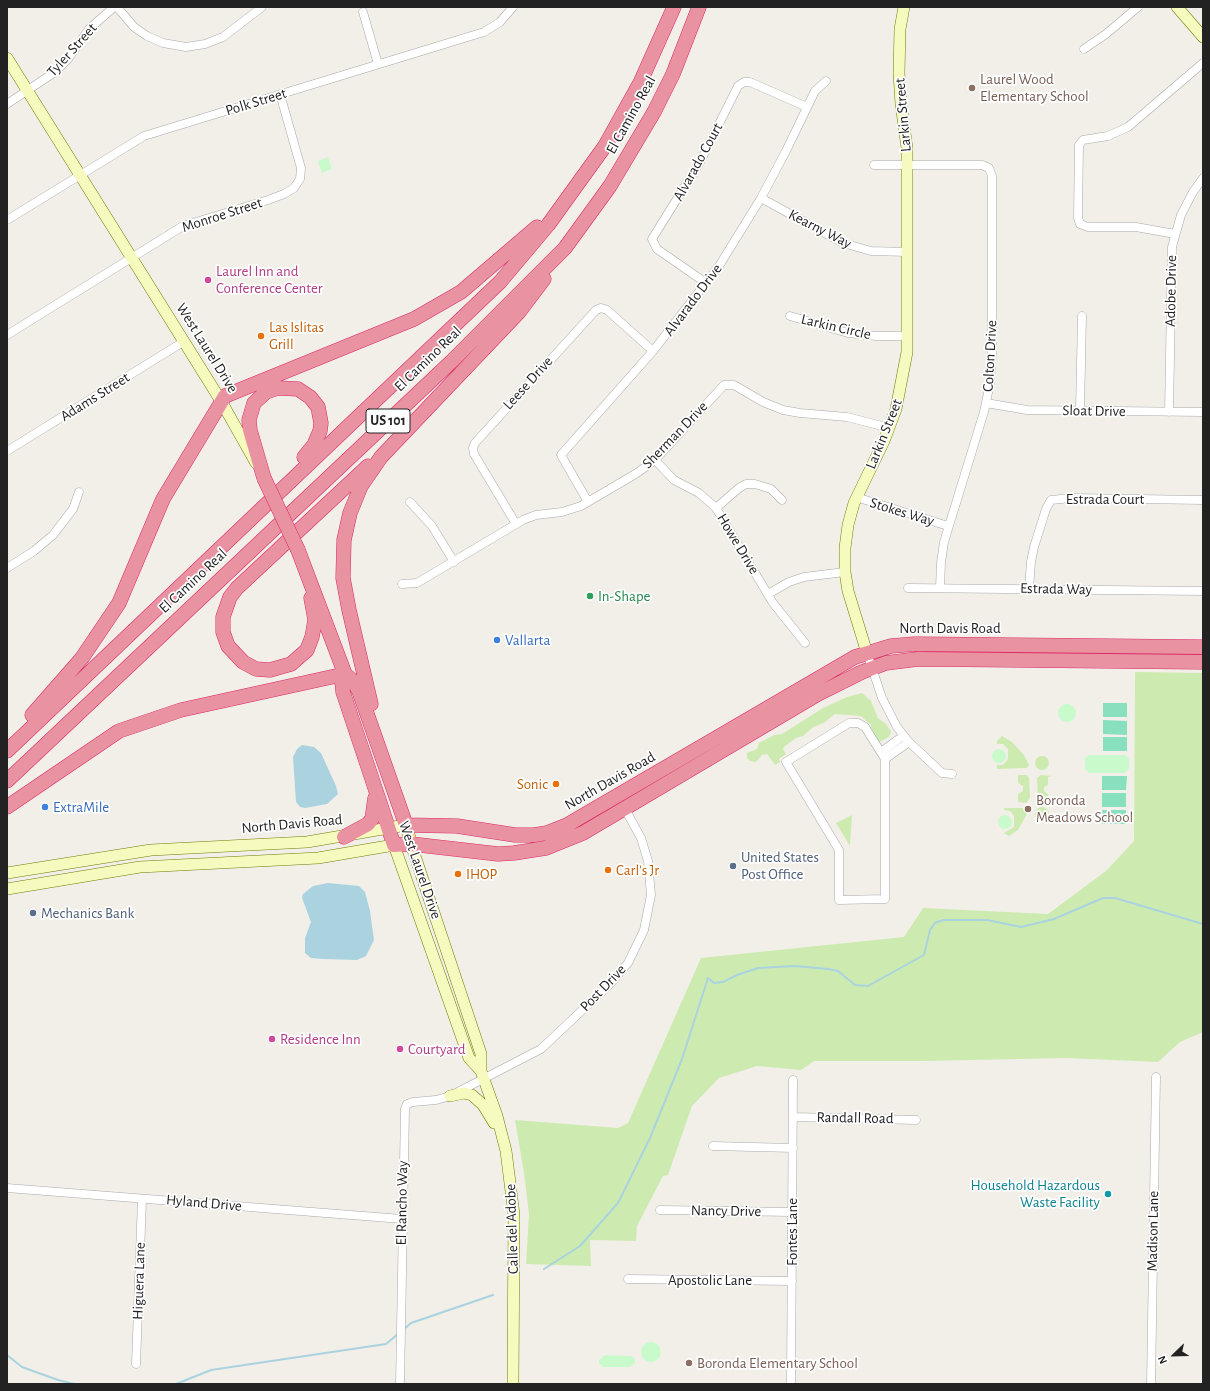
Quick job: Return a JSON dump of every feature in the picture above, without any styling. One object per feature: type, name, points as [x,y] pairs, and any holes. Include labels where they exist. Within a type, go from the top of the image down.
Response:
[{"type":"highway","name":"El Camino Real","points":[[7,751],[500,282],[548,225],[606,146],[640,84],[674,7]]},
{"type":"highway","name":"El Camino Real","points":[[7,781],[451,362],[565,248],[610,186],[654,112],[673,74],[699,7]]},
{"type":"highway","points":[[7,751],[20,729],[82,658],[119,604],[163,499],[225,396],[414,319],[449,299],[467,287],[519,243],[577,185]]},
{"type":"highway","points":[[383,757],[348,610],[342,558],[350,513],[361,486],[381,457],[519,312],[565,248]]},
{"type":"highway","points":[[258,511],[314,445],[320,431],[321,423],[318,407],[310,397],[298,389],[284,387],[272,390],[257,399],[251,409],[249,420],[250,430],[264,478]]},
{"type":"highway","points":[[306,568],[315,620],[312,637],[307,650],[291,664],[277,669],[263,670],[243,662],[228,646],[223,632],[223,617],[230,598],[237,588],[398,438]]},
{"type":"highway","name":"West Laurel Drive","points":[[264,478],[306,568],[345,674],[354,682],[359,691],[406,825]]},
{"type":"highway","name":"North Davis Road","points":[[406,825],[457,826],[515,835],[534,835],[567,826],[819,677],[856,657],[891,646],[915,644],[1203,647]]},
{"type":"highway","name":"North Davis Road","points":[[394,845],[411,844],[498,854],[546,848],[583,833],[818,694],[872,668],[894,662],[918,659],[1203,662]]},
{"type":"highway","points":[[7,807],[119,731],[181,710],[345,674]]},
{"type":"highway","name":"West Laurel Drive","points":[[345,674],[342,682],[343,692],[375,792],[394,845]]},
{"type":"highway","points":[[344,837],[363,827],[372,819],[375,792]]},
{"type":"main road","name":"West Laurel Drive","points":[[406,825],[411,844]]},
{"type":"street","points":[[116,7],[134,27],[147,36],[163,43],[186,47],[205,44],[223,37],[262,7]]},
{"type":"street","name":"Tyler Street","points":[[7,104],[27,92],[60,68],[85,33],[116,7]]},
{"type":"street","name":"Polk Street","points":[[7,220],[144,136],[484,32],[500,22],[513,7]]},
{"type":"street","name":"Larkin Street","points":[[902,7],[899,78],[901,104],[907,139],[907,352],[900,395],[890,428],[856,497],[846,533],[845,572],[849,596],[886,706],[906,739],[942,773],[952,774]]},
{"type":"street","points":[[1084,49],[1106,34],[1138,7]]},
{"type":"street","points":[[1177,7],[1203,37]]},
{"type":"street","points":[[363,12],[378,64]]},
{"type":"street","name":"West Laurel Drive","points":[[7,58],[221,401],[264,478]]},
{"type":"street","points":[[1175,234],[1136,227],[1088,227],[1080,224],[1078,218],[1079,144],[1082,140],[1108,136],[1134,123],[1203,63]]},
{"type":"street","name":"Alvarado Court","points":[[706,283],[657,249],[652,239],[700,162],[738,86],[744,82],[750,82],[807,107]]},
{"type":"street","name":"Alvarado Drive","points":[[588,502],[561,455],[653,351],[731,248],[761,198],[817,88],[826,82]]},
{"type":"street","name":"Monroe Street","points":[[7,335],[186,225],[268,200],[284,194],[294,188],[300,179],[301,168],[280,94]]},
{"type":"street","points":[[874,165],[907,165]]},
{"type":"street","name":"Colton Drive","points":[[907,165],[980,165],[988,167],[992,176],[991,375],[986,403],[948,526],[941,557],[940,588]]},
{"type":"street","name":"Adobe Drive","points":[[1168,412],[1171,260],[1175,234],[1186,203],[1203,178]]},
{"type":"street","name":"Kearny Way","points":[[761,198],[843,243],[871,251],[907,252]]},
{"type":"street","name":"Leese Drive","points":[[516,524],[474,454],[474,443],[596,310],[601,308],[607,310],[653,351]]},
{"type":"street","name":"Larkin Circle","points":[[790,316],[853,333],[876,336],[906,336]]},
{"type":"street","points":[[1080,410],[1082,316]]},
{"type":"street","name":"Adams Street","points":[[7,451],[183,342]]},
{"type":"street","name":"Sherman Drive","points":[[402,584],[417,583],[516,524],[536,515],[568,510],[588,502],[637,474],[655,460],[721,387],[728,384],[734,385],[763,402],[783,410],[854,418],[890,428]]},
{"type":"street","name":"Sloat Drive","points":[[986,403],[1018,409],[1203,412]]},
{"type":"street","name":"Howe Drive","points":[[655,460],[674,480],[699,494],[716,508],[783,617],[805,643]]},
{"type":"street","points":[[716,508],[738,488],[746,484],[755,484],[771,489],[782,500]]},
{"type":"street","points":[[7,568],[34,551],[53,535],[73,509],[79,492]]},
{"type":"street","name":"Stokes Way","points":[[856,497],[948,526]]},
{"type":"street","name":"Estrada Court","points":[[1029,588],[1032,556],[1046,509],[1051,500],[1071,498],[1203,500]]},
{"type":"street","points":[[410,502],[432,526],[454,562]]},
{"type":"street","points":[[768,594],[789,582],[804,577],[845,572]]},
{"type":"street","name":"Estrada Way","points":[[908,588],[1029,588],[1203,591]]},
{"type":"street","points":[[853,722],[865,727],[883,755],[885,899],[839,900],[838,850],[786,762],[853,722]]},
{"type":"street","points":[[883,755],[906,739]]},
{"type":"street","name":"Post Drive","points":[[483,1075],[541,1049],[610,984],[635,952],[646,921],[651,895],[650,878],[648,861],[640,838],[625,809]]},
{"type":"street","name":"North Davis Road","points":[[7,873],[151,850],[307,842],[344,837],[406,825]]},
{"type":"street","name":"West Laurel Drive","points":[[411,844],[481,1054],[483,1075]]},
{"type":"street","name":"West Laurel Drive","points":[[394,845],[469,1058],[483,1075]]},
{"type":"street","name":"North Davis Road","points":[[7,890],[140,867],[318,858],[394,845]]},
{"type":"street","name":"El Rancho Way","points":[[400,1384],[405,1109],[408,1104],[413,1102],[436,1100],[450,1096],[483,1075]]},
{"type":"street","name":"Calle del Adobe","points":[[483,1075],[497,1116],[506,1151],[514,1215],[513,1384]]},
{"type":"street","name":"Madison Lane","points":[[1152,1384],[1156,1077]]},
{"type":"street","name":"Fontes Lane","points":[[791,1384],[793,1080]]},
{"type":"street","points":[[450,1096],[464,1093],[472,1095],[480,1101],[493,1121],[506,1151]]},
{"type":"street","name":"Randall Road","points":[[793,1117],[916,1120]]},
{"type":"street","points":[[713,1146],[793,1148]]},
{"type":"street","name":"Hyland Drive","points":[[7,1188],[402,1219]]},
{"type":"street","name":"Higuera Lane","points":[[136,1364],[142,1199]]},
{"type":"street","name":"Nancy Drive","points":[[660,1210],[792,1212]]},
{"type":"street","name":"Apostolic Lane","points":[[628,1280],[792,1281]]},
{"type":"green space","points":[[328,157],[332,169],[322,173],[318,161]]},
{"type":"green space","points":[[966,650],[1203,651],[1203,657],[966,655]]},
{"type":"green space","points":[[1135,672],[1203,673],[1203,1032],[1180,1042],[1158,1062],[1067,1058],[925,1061],[814,1061],[801,1070],[757,1066],[719,1078],[692,1106],[668,1175],[663,1176],[637,1226],[636,1241],[590,1240],[591,1266],[526,1264],[529,1214],[515,1120],[618,1128],[628,1123],[701,958],[904,937],[923,908],[1048,914],[1106,871],[1134,841]]},
{"type":"green space","points":[[862,693],[871,701],[878,718],[886,724],[891,732],[889,737],[879,742],[871,729],[871,725],[861,716],[835,714],[825,722],[812,728],[803,736],[796,738],[785,746],[783,749],[786,754],[779,759],[780,762],[775,765],[767,754],[762,755],[756,762],[750,761],[747,758],[747,753],[757,749],[759,743],[774,735],[782,734],[823,708],[847,697]]},
{"type":"green space","points":[[1103,703],[1127,703],[1127,717],[1103,717]]},
{"type":"green space","points":[[1067,704],[1073,707],[1076,713],[1073,719],[1067,722],[1061,719],[1058,713],[1061,707]]},
{"type":"green space","points":[[1103,720],[1127,721],[1127,735],[1103,734]]},
{"type":"green space","points":[[1002,736],[1012,742],[1024,755],[1029,765],[1027,768],[997,769],[997,765],[1003,765],[1008,759],[1008,749],[1003,744],[997,744],[997,741]]},
{"type":"green space","points":[[1103,737],[1127,737],[1127,751],[1103,751]]},
{"type":"green space","points":[[999,749],[1004,751],[1006,756],[1004,761],[999,763],[994,761],[992,756],[994,751]]},
{"type":"green space","points":[[1089,755],[1125,755],[1129,759],[1129,769],[1124,773],[1089,773],[1085,769],[1085,758]]},
{"type":"green space","points":[[1042,756],[1047,758],[1049,763],[1047,768],[1042,770],[1037,768],[1035,763],[1037,758]]},
{"type":"green space","points":[[1018,775],[1027,775],[1029,778],[1030,798],[1026,803],[1018,802],[1018,794],[1023,791],[1023,786],[1018,783]]},
{"type":"green space","points":[[1041,775],[1053,776],[1048,777],[1048,785],[1044,787],[1044,791],[1048,794],[1048,801],[1059,801],[1058,803],[1041,802],[1038,800],[1037,778]]},
{"type":"green space","points":[[1102,776],[1127,776],[1126,790],[1102,790]]},
{"type":"green space","points":[[1102,793],[1126,793],[1126,807],[1102,807]]},
{"type":"green space","points":[[1042,807],[1047,809],[1049,814],[1047,819],[1042,821],[1037,819],[1035,814],[1037,809]]},
{"type":"green space","points":[[1004,808],[1025,808],[1028,812],[1018,830],[1009,836],[1004,833],[1014,827],[1014,816],[1010,811],[1004,810]]},
{"type":"green space","points":[[1102,810],[1126,810],[1126,824],[1102,824]]},
{"type":"green space","points":[[852,815],[850,846],[836,823]]},
{"type":"green space","points":[[1005,815],[1010,817],[1012,822],[1010,827],[1005,829],[1000,827],[998,822],[1000,817]]},
{"type":"green space","points":[[651,1342],[658,1345],[661,1352],[658,1359],[651,1362],[644,1359],[641,1352],[644,1345]]},
{"type":"green space","points":[[605,1355],[631,1356],[635,1359],[635,1363],[630,1367],[603,1367],[599,1363],[599,1360]]},
{"type":"water","points":[[302,745],[314,747],[321,753],[336,786],[338,794],[327,804],[305,808],[300,807],[296,802],[293,757],[297,749]]},
{"type":"water","points":[[328,883],[359,886],[365,892],[370,911],[374,940],[366,956],[357,960],[323,959],[311,958],[305,953],[305,938],[311,922],[302,898],[303,894],[313,886]]},
{"type":"waterway","points":[[544,1269],[580,1246],[618,1203],[650,1138],[682,1059],[708,978],[714,983],[723,982],[737,975],[758,968],[795,966],[838,971],[855,985],[868,986],[924,955],[930,930],[935,923],[943,920],[987,920],[1021,927],[1054,919],[1103,898],[1115,898],[1203,924]]},
{"type":"waterway","points":[[403,1330],[411,1323],[493,1295]]},
{"type":"waterway","points":[[176,1384],[211,1370],[386,1344],[398,1334]]},
{"type":"waterway","points":[[7,1355],[22,1367],[74,1384]]},
{"type":"place","name":"Laurel Wood Elementary School","points":[[972,88]]},
{"type":"place","name":"Laurel Inn and Conference Center","points":[[208,280]]},
{"type":"place","name":"Las Islitas Grill","points":[[261,336]]},
{"type":"place","name":"In-Shape","points":[[590,596]]},
{"type":"place","name":"Vallarta","points":[[497,640]]},
{"type":"place","name":"Sonic","points":[[556,784]]},
{"type":"place","name":"ExtraMile","points":[[45,807]]},
{"type":"place","name":"Boronda Meadows School","points":[[1028,809]]},
{"type":"place","name":"United States Post Office","points":[[733,866]]},
{"type":"place","name":"Carl's Jr","points":[[608,870]]},
{"type":"place","name":"IHOP","points":[[458,874]]},
{"type":"place","name":"Mechanics Bank","points":[[33,913]]},
{"type":"place","name":"Residence Inn","points":[[272,1039]]},
{"type":"place","name":"Courtyard","points":[[400,1049]]},
{"type":"place","name":"Household Hazardous Waste Facility","points":[[1108,1194]]},
{"type":"place","name":"Boronda Elementary School","points":[[689,1363]]}]
